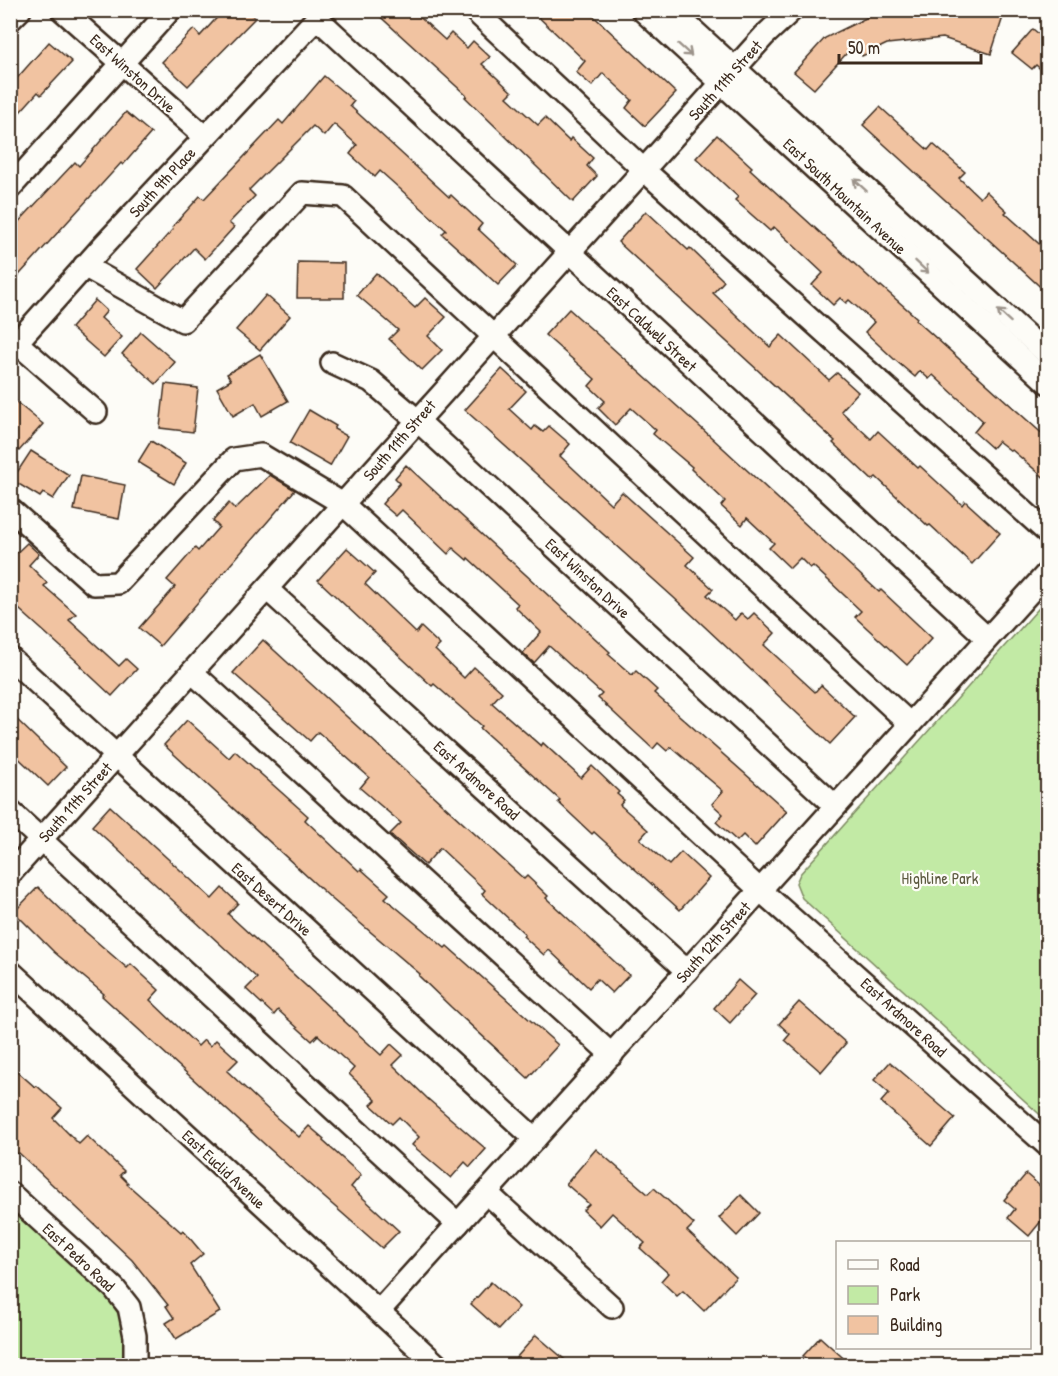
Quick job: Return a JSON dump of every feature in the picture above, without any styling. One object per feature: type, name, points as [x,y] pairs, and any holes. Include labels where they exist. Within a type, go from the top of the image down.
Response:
[{"type":"street","points":[[10,21],[20,10]]},
{"type":"street","name":"East Winston Drive","points":[[62,10],[204,136]]},
{"type":"street","points":[[10,188],[170,10]]},
{"type":"street","points":[[474,10],[644,170],[1047,533]]},
{"type":"street","name":"East South Mountain Avenue","points":[[642,10],[729,77],[1047,355]]},
{"type":"street","name":"East South Mountain Avenue","points":[[671,10],[729,77],[1047,383]]},
{"type":"street","name":"South 11th Street","points":[[10,874],[764,36],[792,10]]},
{"type":"street","name":"South 9th Place","points":[[14,346],[204,136],[317,18]]},
{"type":"street","name":"East Caldwell Street","points":[[317,18],[987,638]]},
{"type":"street","points":[[84,266],[183,321],[302,193],[343,196],[910,724]]},
{"type":"street","points":[[14,346],[96,412]]},
{"type":"street","name":"East Winston Drive","points":[[332,363],[371,381],[417,420],[835,806]]},
{"type":"street","name":"East Ardmore Road","points":[[10,509],[94,584],[118,584],[234,459],[261,455],[343,504],[760,890],[1047,1146]]},
{"type":"street","name":"South 12th Street","points":[[379,1311],[1047,572]]},
{"type":"street","name":"East Ardmore Road","points":[[267,589],[687,971]]},
{"type":"street","name":"East Desert Drive","points":[[10,658],[535,1139]]},
{"type":"street","points":[[192,672],[612,1054]]},
{"type":"street","points":[[10,811],[458,1224]]},
{"type":"street","name":"East Euclid Avenue","points":[[10,971],[438,1365]]},
{"type":"street","name":"East Pedro Road","points":[[10,1193],[114,1288],[129,1307],[135,1336],[135,1365]]},
{"type":"street","points":[[487,1193],[612,1307]]},
{"type":"green space","name":"Highline Park","points":[[1047,599],[1047,1121],[802,898],[796,883],[800,874]]},
{"type":"green space","points":[[11,1208],[106,1295],[124,1328],[125,1365],[11,1365]]},
{"type":"building","points":[[224,10],[247,10],[255,18],[188,86],[162,62],[194,29],[200,36]]},
{"type":"building","points":[[373,10],[413,11],[445,40],[451,33],[467,48],[473,41],[490,57],[482,64],[512,92],[507,97],[538,125],[545,118],[569,141],[571,138],[593,158],[587,166],[597,176],[573,202],[465,97],[467,96]]},
{"type":"building","points":[[531,10],[587,10],[676,93],[645,126],[626,108],[632,100],[603,73],[592,86],[576,72],[585,61]]},
{"type":"building","points":[[938,10],[984,10],[1003,17],[991,54],[943,38],[887,44],[862,56],[856,43],[814,89],[794,72],[825,38],[878,12],[880,16]]},
{"type":"building","points":[[1033,29],[1047,41],[1047,75],[1036,65],[1032,69],[1012,53]]},
{"type":"building","points":[[49,42],[72,62],[41,95],[38,92],[10,123],[10,86]]},
{"type":"building","points":[[324,76],[354,101],[350,106],[449,197],[451,195],[482,224],[478,229],[517,265],[498,285],[442,234],[446,230],[380,171],[375,177],[350,154],[357,145],[334,124],[324,136],[313,126],[249,190],[255,196],[229,223],[234,227],[205,259],[194,248],[157,288],[137,269],[200,196],[204,199],[279,120],[283,124]]},
{"type":"building","points":[[880,107],[928,150],[933,144],[965,172],[959,178],[980,198],[986,191],[1007,211],[1005,213],[1047,251],[1047,293],[863,125]]},
{"type":"building","points":[[126,112],[151,133],[10,285],[10,231],[75,162],[79,166]]},
{"type":"building","points":[[717,135],[752,167],[750,169],[1047,438],[1047,480],[1012,450],[998,441],[992,448],[974,432],[983,421],[933,375],[929,379],[920,371],[915,377],[895,360],[865,332],[874,322],[849,300],[846,303],[840,298],[833,305],[812,285],[823,273],[774,227],[770,231],[735,200],[738,197],[696,158]]},
{"type":"building","points":[[646,211],[688,250],[690,248],[724,281],[713,293],[770,347],[781,335],[829,380],[837,373],[858,392],[841,411],[871,439],[878,431],[962,505],[965,501],[1000,533],[972,564],[876,477],[872,480],[833,443],[835,441],[618,242]]},
{"type":"building","points":[[298,262],[344,263],[344,298],[297,298]]},
{"type":"building","points":[[376,273],[415,308],[425,298],[446,317],[428,336],[442,350],[422,370],[389,339],[398,330],[357,295]]},
{"type":"building","points":[[266,295],[290,316],[260,350],[236,330]]},
{"type":"building","points":[[95,300],[107,311],[101,318],[122,337],[104,357],[71,328]]},
{"type":"building","points":[[569,309],[932,638],[907,665],[855,617],[861,611],[813,566],[810,568],[800,558],[790,568],[769,548],[774,543],[747,518],[742,525],[721,506],[725,501],[691,469],[692,467],[653,434],[656,430],[631,408],[615,425],[598,408],[605,401],[589,386],[595,379],[545,335]]},
{"type":"building","points":[[141,332],[175,362],[156,384],[122,354]]},
{"type":"building","points":[[260,354],[288,401],[262,416],[255,403],[233,416],[217,388],[231,380],[227,374]]},
{"type":"building","points":[[502,369],[526,391],[509,409],[532,430],[535,426],[543,432],[549,426],[570,444],[560,456],[611,504],[622,492],[694,557],[687,565],[713,589],[707,595],[735,620],[741,613],[748,619],[754,613],[775,633],[764,645],[815,692],[821,685],[855,717],[830,744],[673,597],[465,410]]},
{"type":"building","points":[[165,384],[198,388],[193,432],[160,428]]},
{"type":"building","points":[[10,397],[43,424],[19,451],[10,443]]},
{"type":"building","points":[[309,410],[336,426],[334,429],[347,436],[330,466],[290,443]]},
{"type":"building","points":[[151,441],[186,463],[174,484],[138,462]]},
{"type":"building","points":[[31,451],[69,475],[53,499],[43,493],[40,497],[12,480]]},
{"type":"building","points":[[406,465],[610,652],[608,654],[632,675],[636,671],[657,690],[654,693],[787,811],[755,847],[743,835],[737,841],[716,822],[723,814],[712,804],[723,791],[671,747],[667,751],[658,743],[653,749],[598,698],[602,694],[549,646],[534,663],[523,653],[541,632],[515,607],[518,604],[468,558],[467,560],[453,548],[448,554],[402,510],[396,516],[382,504],[400,483],[395,478]]},
{"type":"building","points":[[270,475],[295,490],[160,646],[139,628],[175,587],[167,580],[195,548],[198,551],[219,527],[213,521],[229,503],[235,509]]},
{"type":"building","points":[[81,476],[125,485],[119,519],[74,510]]},
{"type":"building","points":[[27,543],[39,554],[29,565],[47,583],[44,586],[76,614],[69,620],[119,666],[126,659],[137,669],[112,696],[10,601],[10,559]]},
{"type":"building","points":[[347,548],[375,573],[365,584],[416,633],[421,627],[440,645],[435,650],[464,678],[474,667],[502,692],[492,703],[541,746],[543,743],[581,778],[592,766],[619,792],[617,794],[624,800],[620,805],[648,830],[640,839],[669,865],[681,852],[709,878],[680,910],[594,832],[592,834],[558,802],[560,800],[480,728],[482,726],[434,684],[432,686],[318,580]]},
{"type":"building","points":[[263,640],[524,879],[527,876],[548,896],[546,898],[629,975],[612,993],[597,979],[589,988],[549,950],[544,955],[482,894],[485,890],[440,848],[425,865],[390,834],[401,823],[360,788],[369,777],[318,732],[310,741],[233,673]]},
{"type":"building","points":[[10,713],[66,767],[48,786],[10,750]]},
{"type":"building","points":[[187,720],[229,758],[235,751],[308,816],[305,820],[359,871],[361,869],[389,894],[385,898],[445,948],[447,946],[558,1045],[528,1078],[451,1007],[419,976],[420,974],[333,900],[164,745]]},
{"type":"building","points":[[110,806],[212,899],[222,888],[238,903],[228,914],[381,1055],[391,1044],[403,1055],[393,1065],[486,1149],[470,1167],[465,1162],[451,1178],[412,1145],[419,1137],[399,1117],[392,1124],[371,1105],[376,1100],[349,1074],[354,1068],[318,1035],[312,1041],[278,1010],[274,1015],[246,989],[257,978],[92,826]]},
{"type":"building","points":[[38,887],[127,968],[131,964],[159,990],[150,1000],[198,1046],[204,1040],[210,1046],[216,1040],[238,1060],[227,1071],[277,1118],[299,1137],[309,1126],[361,1175],[351,1187],[399,1231],[382,1248],[102,996],[104,994],[54,952],[14,912]]},
{"type":"building","points":[[738,980],[755,995],[730,1023],[714,1008]]},
{"type":"building","points":[[799,1002],[846,1043],[821,1072],[785,1040],[790,1034],[779,1024]]},
{"type":"building","points":[[890,1062],[955,1118],[931,1146],[881,1102],[889,1093],[874,1080]]},
{"type":"building","points":[[10,1065],[62,1108],[53,1118],[79,1144],[87,1136],[124,1171],[120,1175],[127,1184],[181,1232],[183,1230],[203,1254],[190,1265],[220,1312],[176,1339],[166,1323],[174,1318],[166,1306],[168,1305],[132,1260],[10,1147]]},
{"type":"building","points":[[596,1149],[648,1194],[654,1188],[694,1224],[687,1231],[736,1277],[704,1311],[683,1291],[677,1296],[661,1281],[668,1273],[640,1248],[645,1243],[612,1213],[600,1226],[583,1210],[589,1204],[566,1184]]},
{"type":"building","points":[[1026,1174],[1047,1192],[1047,1214],[1029,1236],[1008,1218],[1015,1209],[1004,1200]]},
{"type":"building","points":[[741,1195],[759,1213],[737,1236],[719,1218]]},
{"type":"building","points":[[491,1282],[519,1307],[499,1329],[471,1304]]},
{"type":"building","points":[[536,1335],[571,1365],[524,1365],[516,1358]]},
{"type":"building","points":[[820,1337],[851,1365],[813,1365],[803,1356]]}]
